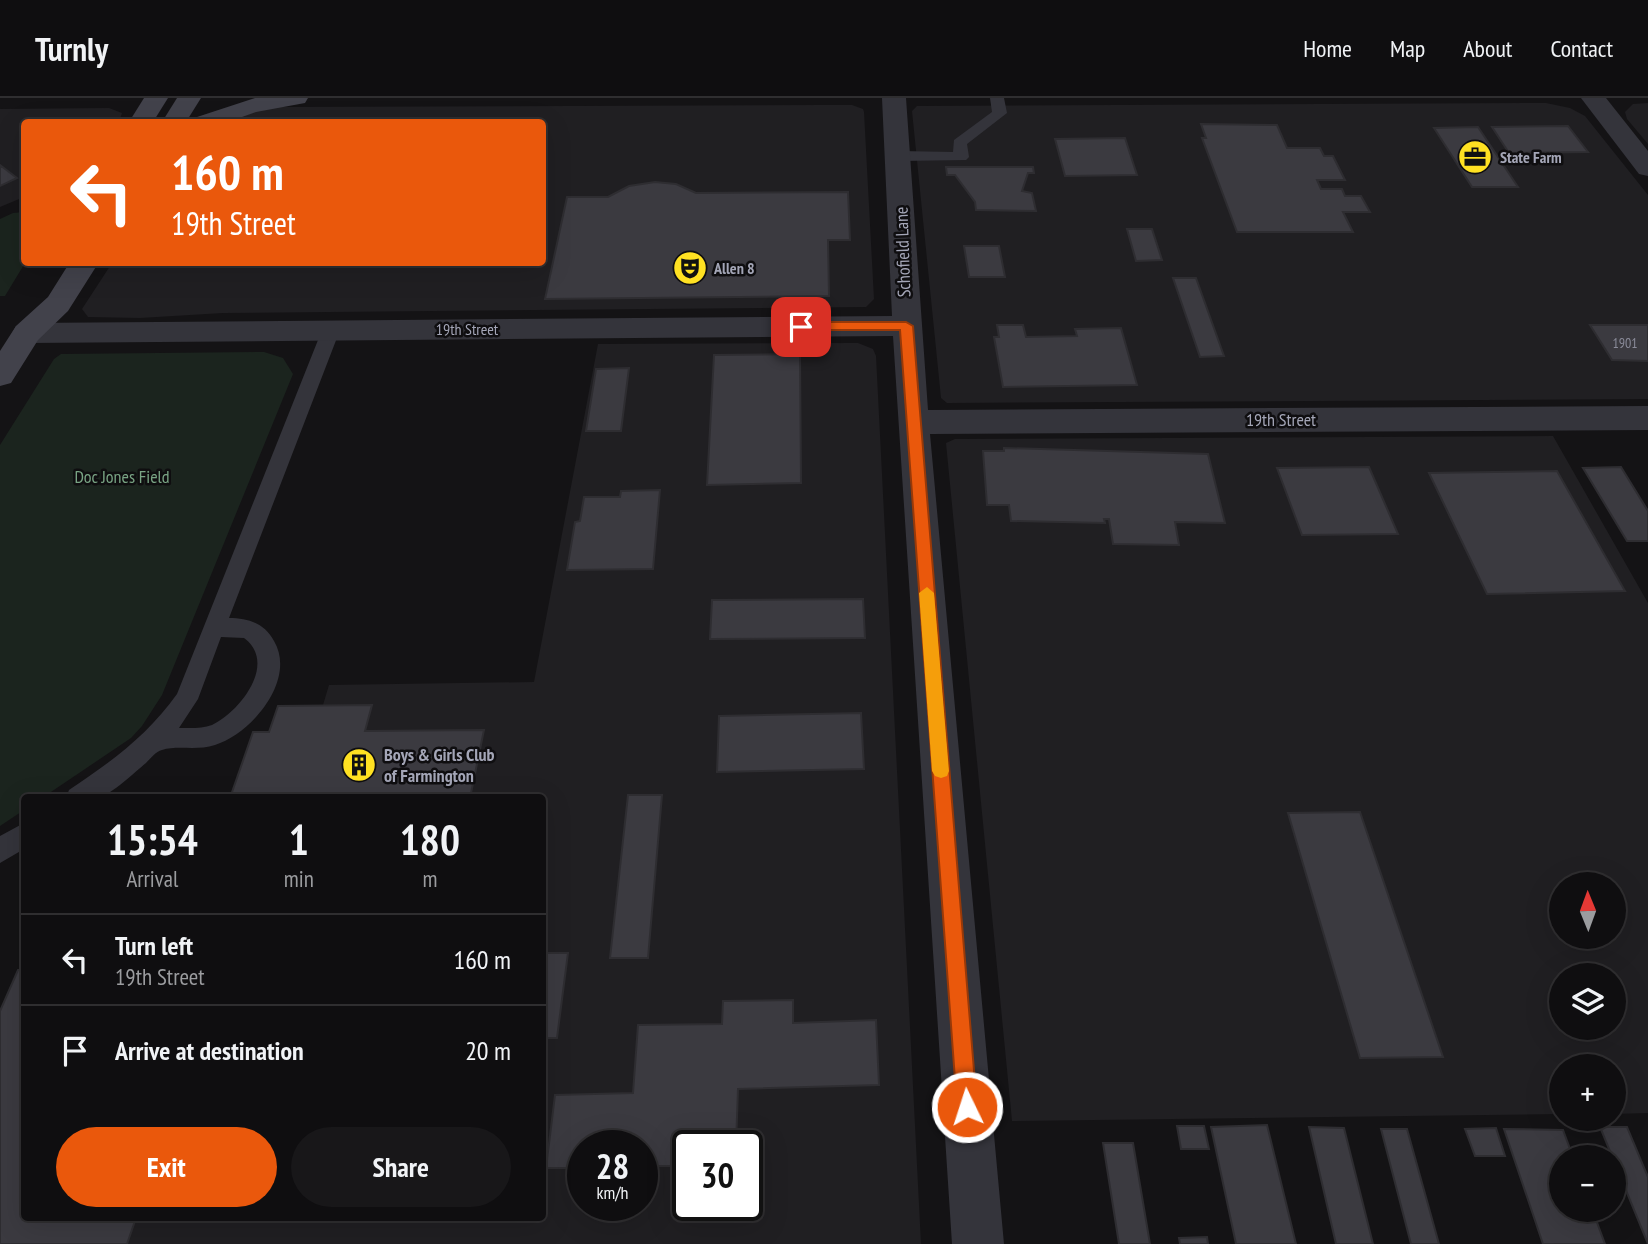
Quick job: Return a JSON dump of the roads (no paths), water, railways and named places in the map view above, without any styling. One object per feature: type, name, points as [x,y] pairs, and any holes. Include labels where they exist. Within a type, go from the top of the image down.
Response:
[{"type":"main road","points":[[143,119],[156,98]]},
{"type":"main road","points":[[176,119],[189,98]]},
{"type":"main road","points":[[214,119],[251,106],[296,98]]},
{"type":"main road","points":[[27,332],[29,305],[52,266]]},
{"type":"main road","points":[[0,375],[27,332],[58,304],[82,266]]},
{"type":"street","name":"Schofield Lane","points":[[894,98],[913,422],[978,1244]]},
{"type":"street","points":[[1592,98],[1648,168]]},
{"type":"street","name":"19th Street","points":[[27,332],[906,326]]},
{"type":"street","name":"19th Street","points":[[913,422],[1648,418]]},
{"type":"lane","points":[[899,156],[961,157],[959,143],[1000,113],[997,98]]},
{"type":"lane","points":[[84,794],[138,757],[172,721],[186,699],[331,330]]},
{"type":"lane","points":[[157,739],[208,737],[223,731],[244,713],[261,688],[269,664],[265,646],[256,634],[243,628],[214,628]]},
{"type":"lane","points":[[0,851],[21,837]]},
{"type":"place","name":"State Farm","points":[[1475,157]]},
{"type":"place","name":"Allen 8","points":[[690,268]]},
{"type":"place","name":"Boys & Girls Club of Farmington","points":[[359,765]]},
{"type":"park label","name":"Doc Jones Field","points":[[122,477]]}]
